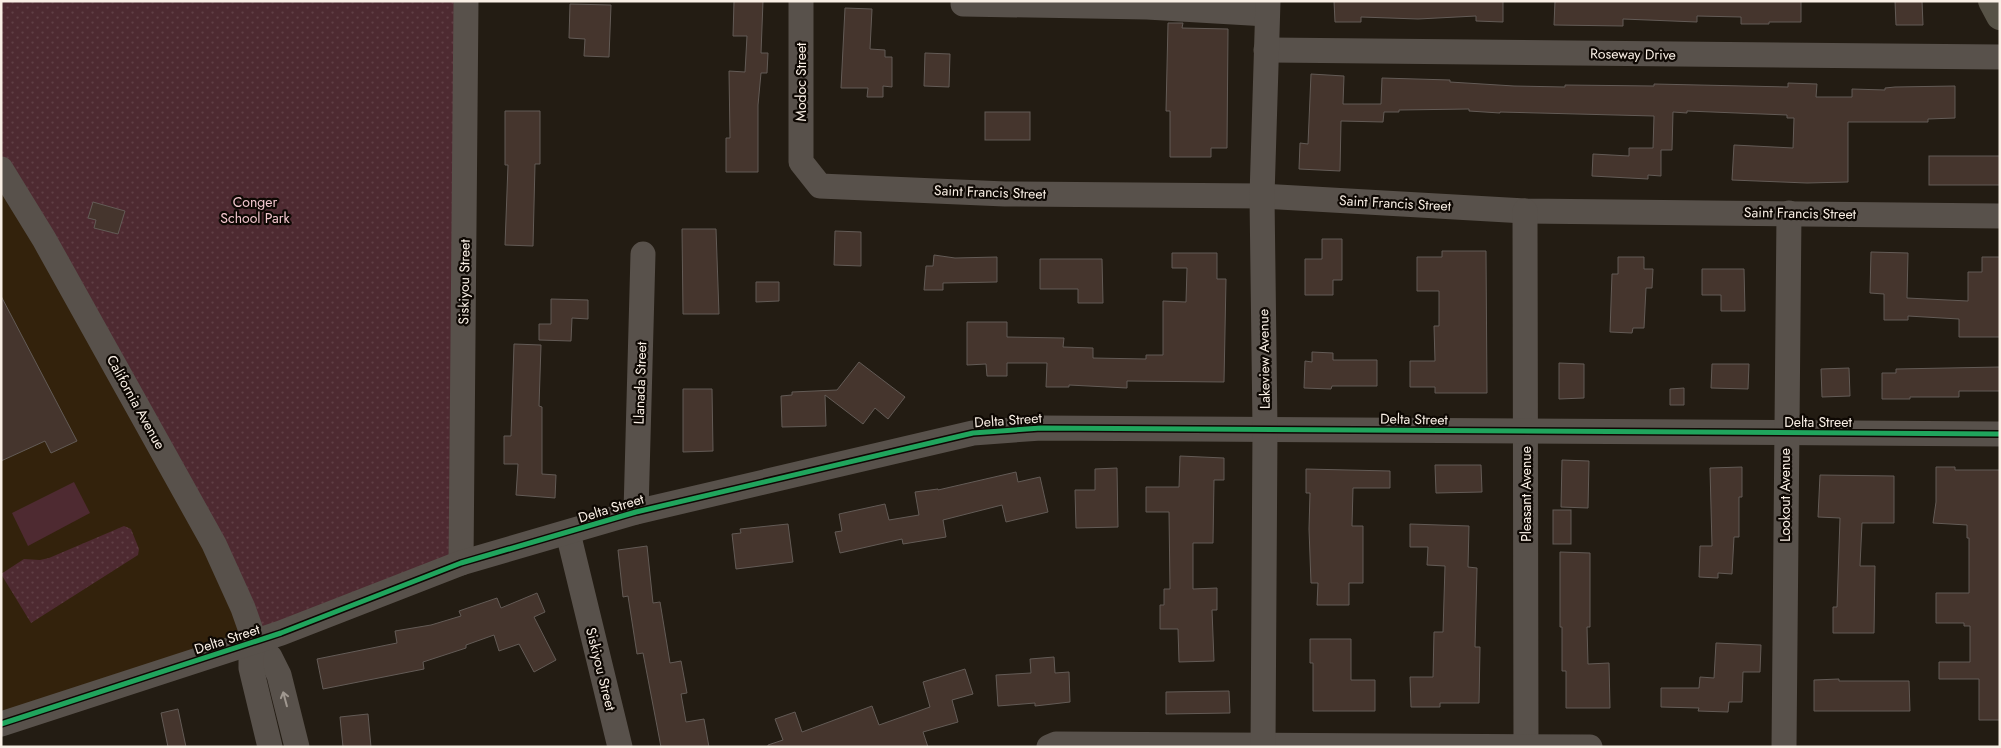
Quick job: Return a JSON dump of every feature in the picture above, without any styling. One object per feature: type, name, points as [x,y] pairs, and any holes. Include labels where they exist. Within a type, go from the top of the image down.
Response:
[{"type":"main road","points":[[1992,1],[2000,16]]},
{"type":"street","name":"Siskiyou Street","points":[[461,563],[466,1]]},
{"type":"street","name":"Modoc Street","points":[[801,1],[801,162]]},
{"type":"street","points":[[963,1],[963,4],[1268,7]]},
{"type":"street","name":"Lakeview Avenue","points":[[1263,746],[1265,429],[1262,196],[1268,7]]},
{"type":"street","name":"Roseway Drive","points":[[1266,50],[2000,58]]},
{"type":"street","name":"Saint Francis Street","points":[[801,162],[820,186],[1005,194],[1262,196],[1525,211],[2000,216]]},
{"type":"street","name":"California Avenue","points":[[1,169],[44,239],[198,513],[229,575],[255,642],[270,657],[279,675],[297,747]]},
{"type":"street","name":"Pleasant Avenue","points":[[1525,211],[1526,746]]},
{"type":"street","name":"Lookout Avenue","points":[[1784,747],[1789,213]]},
{"type":"street","name":"Llanada Street","points":[[636,512],[644,254]]},
{"type":"street","name":"Delta Street","points":[[1,724],[255,642],[461,563],[636,512],[973,433],[1041,428],[2000,434]]},
{"type":"street","name":"Siskiyou Street","points":[[568,533],[620,747]]},
{"type":"street","points":[[255,642],[251,656],[251,668],[270,747]]},
{"type":"street","points":[[1050,747],[1056,744],[1590,747]]},
{"type":"shaded area","points":[[1,1],[461,563],[1,724]]},
{"type":"green space","name":"Conger School Park","points":[[1,1],[466,1],[461,563],[255,642],[1,185]]},
{"type":"green space","points":[[74,482],[90,513],[28,546],[12,513]]},
{"type":"green space","points":[[124,526],[131,529],[139,549],[138,555],[31,623],[1,574],[24,559],[40,560],[49,558]]},
{"type":"building","points":[[734,1],[763,1],[761,53],[768,53],[767,73],[761,73],[758,105],[758,172],[726,172],[726,138],[730,138],[729,71],[745,72],[747,36],[733,36]]},
{"type":"building","points":[[1334,1],[1503,1],[1503,22],[1476,21],[1476,16],[1418,19],[1361,17],[1361,22],[1335,22]]},
{"type":"building","points":[[1555,1],[1801,1],[1801,22],[1741,24],[1741,17],[1697,16],[1697,22],[1623,19],[1623,26],[1554,25]]},
{"type":"building","points":[[1895,1],[1922,1],[1923,25],[1896,25]]},
{"type":"building","points":[[570,4],[611,5],[609,57],[584,56],[585,39],[569,38]]},
{"type":"building","points":[[845,8],[872,9],[870,49],[885,50],[885,57],[892,57],[892,87],[883,86],[883,97],[867,97],[868,88],[841,88]]},
{"type":"building","points":[[1168,23],[1183,23],[1182,28],[1228,29],[1227,148],[1211,148],[1211,157],[1170,157],[1170,111],[1166,111]]},
{"type":"building","points":[[925,53],[950,54],[949,87],[924,86]]},
{"type":"building","points":[[1311,74],[1344,76],[1343,104],[1381,104],[1382,78],[1450,80],[1450,82],[1514,86],[1565,87],[1565,85],[1654,86],[1654,84],[1788,87],[1788,83],[1817,84],[1816,97],[1852,97],[1852,89],[1885,90],[1885,88],[1895,87],[1955,86],[1955,118],[1928,119],[1928,122],[1848,122],[1848,182],[1807,183],[1732,180],[1734,145],[1793,148],[1794,118],[1787,118],[1787,115],[1687,111],[1687,113],[1673,112],[1672,150],[1661,150],[1661,176],[1648,175],[1648,179],[1592,176],[1593,154],[1629,156],[1629,148],[1653,148],[1654,116],[1500,113],[1469,111],[1469,109],[1399,110],[1399,112],[1384,112],[1383,122],[1341,121],[1340,171],[1299,169],[1300,143],[1308,144]]},
{"type":"building","points":[[505,111],[540,111],[540,164],[535,164],[533,246],[505,245],[508,165],[505,165]]},
{"type":"building","points":[[985,112],[1030,112],[1030,140],[985,140]]},
{"type":"building","points":[[1929,156],[2000,156],[2000,185],[1929,185]]},
{"type":"building","points":[[93,202],[125,211],[118,234],[94,228],[96,220],[88,218]]},
{"type":"building","points":[[682,229],[716,229],[719,314],[683,314]]},
{"type":"building","points":[[835,231],[861,232],[861,266],[834,265]]},
{"type":"building","points":[[1322,239],[1342,239],[1342,280],[1333,280],[1333,295],[1305,295],[1305,259],[1322,259]]},
{"type":"building","points":[[1442,251],[1486,251],[1487,393],[1435,393],[1435,387],[1410,387],[1410,361],[1435,361],[1434,326],[1439,326],[1439,291],[1417,291],[1417,257],[1442,257]]},
{"type":"building","points":[[1871,252],[1908,253],[1907,298],[1968,301],[1968,272],[1982,272],[1982,257],[2000,257],[2000,337],[1959,337],[1959,319],[1908,316],[1908,320],[1884,320],[1884,294],[1870,293]]},
{"type":"building","points":[[1172,253],[1217,253],[1217,279],[1226,279],[1224,382],[1127,381],[1127,388],[1069,385],[1069,387],[1046,387],[1047,363],[1007,363],[1007,376],[987,376],[986,364],[967,365],[967,322],[1007,322],[1007,337],[1064,338],[1063,347],[1093,348],[1093,358],[1146,359],[1146,355],[1163,355],[1163,301],[1186,302],[1187,268],[1172,268]]},
{"type":"building","points":[[934,255],[955,258],[997,257],[997,282],[943,283],[943,290],[924,290],[926,266],[933,266]]},
{"type":"building","points":[[1618,257],[1644,257],[1644,269],[1653,269],[1652,288],[1646,288],[1644,328],[1633,328],[1632,333],[1610,332],[1612,274],[1618,274]]},
{"type":"building","points":[[1040,259],[1102,259],[1103,303],[1078,303],[1078,289],[1040,289]]},
{"type":"building","points":[[1702,269],[1744,269],[1745,311],[1721,311],[1721,295],[1702,295]]},
{"type":"building","points":[[756,282],[779,282],[779,301],[756,302]]},
{"type":"building","points":[[1,296],[77,441],[51,453],[45,441],[1,461]]},
{"type":"building","points":[[551,299],[588,300],[588,319],[572,318],[571,341],[539,340],[539,324],[551,324]]},
{"type":"building","points":[[514,344],[541,345],[539,406],[542,407],[542,474],[556,475],[555,498],[516,495],[518,464],[504,464],[504,436],[511,436]]},
{"type":"building","points":[[1312,352],[1333,353],[1333,360],[1377,360],[1377,386],[1332,386],[1331,389],[1304,388],[1305,361],[1312,362]]},
{"type":"building","points":[[859,362],[905,397],[888,419],[875,408],[863,424],[825,395],[826,426],[782,427],[781,396],[792,395],[792,392],[837,390]]},
{"type":"building","points":[[1559,363],[1584,364],[1584,398],[1559,399]]},
{"type":"building","points":[[1712,364],[1749,364],[1748,389],[1711,388]]},
{"type":"building","points":[[2000,367],[2000,391],[1959,391],[1959,397],[1882,399],[1882,373],[1896,373],[1896,369]]},
{"type":"building","points":[[1849,368],[1850,396],[1822,397],[1821,369]]},
{"type":"building","points":[[1684,388],[1684,405],[1670,405],[1670,389]]},
{"type":"building","points":[[683,389],[712,389],[713,451],[683,452]]},
{"type":"building","points":[[1180,456],[1224,458],[1224,480],[1214,480],[1213,543],[1193,543],[1193,589],[1217,588],[1217,610],[1212,610],[1214,661],[1179,662],[1178,629],[1160,629],[1160,605],[1164,605],[1164,589],[1170,589],[1169,512],[1146,512],[1146,487],[1179,487]]},
{"type":"building","points":[[1562,460],[1589,461],[1588,508],[1561,507]]},
{"type":"building","points":[[1435,465],[1481,465],[1482,492],[1436,493]]},
{"type":"building","points":[[1742,467],[1742,497],[1739,497],[1739,537],[1734,537],[1732,574],[1718,573],[1718,578],[1699,577],[1700,546],[1712,546],[1710,468]]},
{"type":"building","points":[[1936,467],[1955,467],[1955,470],[2000,470],[2000,720],[1979,720],[1979,679],[1939,679],[1939,662],[1970,662],[1970,626],[1964,626],[1964,623],[1936,623],[1936,593],[1969,593],[1969,538],[1967,538],[1967,525],[1933,523],[1936,502]]},
{"type":"building","points":[[1117,468],[1118,527],[1076,528],[1075,490],[1095,490],[1095,469]]},
{"type":"building","points":[[1306,469],[1390,471],[1390,488],[1353,488],[1352,526],[1363,526],[1363,583],[1349,583],[1349,605],[1317,605],[1318,583],[1311,583],[1310,493],[1306,493]]},
{"type":"building","points":[[1016,472],[1018,482],[1040,477],[1048,512],[1006,522],[1002,505],[943,520],[946,537],[903,544],[902,539],[840,553],[835,532],[842,531],[839,514],[885,504],[889,520],[919,515],[915,492],[938,490]]},
{"type":"building","points":[[1820,475],[1894,476],[1894,523],[1862,523],[1860,566],[1875,566],[1874,633],[1833,633],[1833,607],[1837,607],[1840,518],[1818,517]]},
{"type":"building","points":[[1553,510],[1571,510],[1571,544],[1553,544]]},
{"type":"building","points":[[788,524],[793,562],[736,569],[732,534],[741,533],[740,529]]},
{"type":"building","points":[[1410,524],[1469,526],[1468,567],[1477,568],[1475,647],[1480,647],[1479,703],[1440,703],[1440,707],[1411,707],[1410,677],[1433,677],[1434,632],[1443,632],[1445,566],[1427,565],[1428,547],[1410,547]]},
{"type":"building","points":[[647,546],[653,603],[660,602],[670,663],[681,661],[687,693],[681,694],[686,722],[704,719],[709,747],[661,747],[643,653],[637,654],[628,596],[623,597],[618,550]]},
{"type":"building","points":[[1560,552],[1590,553],[1590,627],[1587,627],[1588,664],[1609,663],[1610,708],[1566,708],[1566,671],[1562,671],[1562,627],[1560,627]]},
{"type":"building","points":[[537,593],[545,612],[534,617],[556,660],[534,672],[519,644],[499,651],[494,635],[466,645],[466,648],[423,662],[424,669],[323,689],[317,659],[397,643],[395,631],[431,625],[461,616],[459,611],[497,598],[501,608]]},
{"type":"building","points":[[1310,639],[1351,639],[1351,680],[1375,680],[1375,711],[1313,711],[1313,663],[1310,663]]},
{"type":"building","points":[[1716,643],[1761,645],[1760,672],[1743,672],[1742,702],[1729,702],[1728,712],[1698,711],[1699,708],[1661,707],[1661,688],[1699,688],[1700,677],[1714,678]]},
{"type":"building","points":[[1054,657],[1055,673],[1069,672],[1070,702],[1035,706],[1035,703],[998,706],[996,675],[1031,673],[1030,659]]},
{"type":"building","points":[[965,669],[973,694],[952,700],[958,722],[923,732],[928,747],[768,747],[768,745],[783,740],[775,719],[795,712],[802,732],[872,706],[879,725],[930,707],[923,682]]},
{"type":"building","points":[[1839,679],[1839,681],[1909,681],[1910,711],[1814,711],[1814,680]]},
{"type":"building","points":[[1229,691],[1230,713],[1166,714],[1166,692]]},
{"type":"building","points":[[178,709],[186,747],[168,747],[161,713]]},
{"type":"building","points":[[368,714],[371,747],[343,747],[340,717]]},
{"type":"cycle path","points":[[1,724],[281,633],[461,563],[636,512],[973,433],[1041,428],[2000,434]]}]
